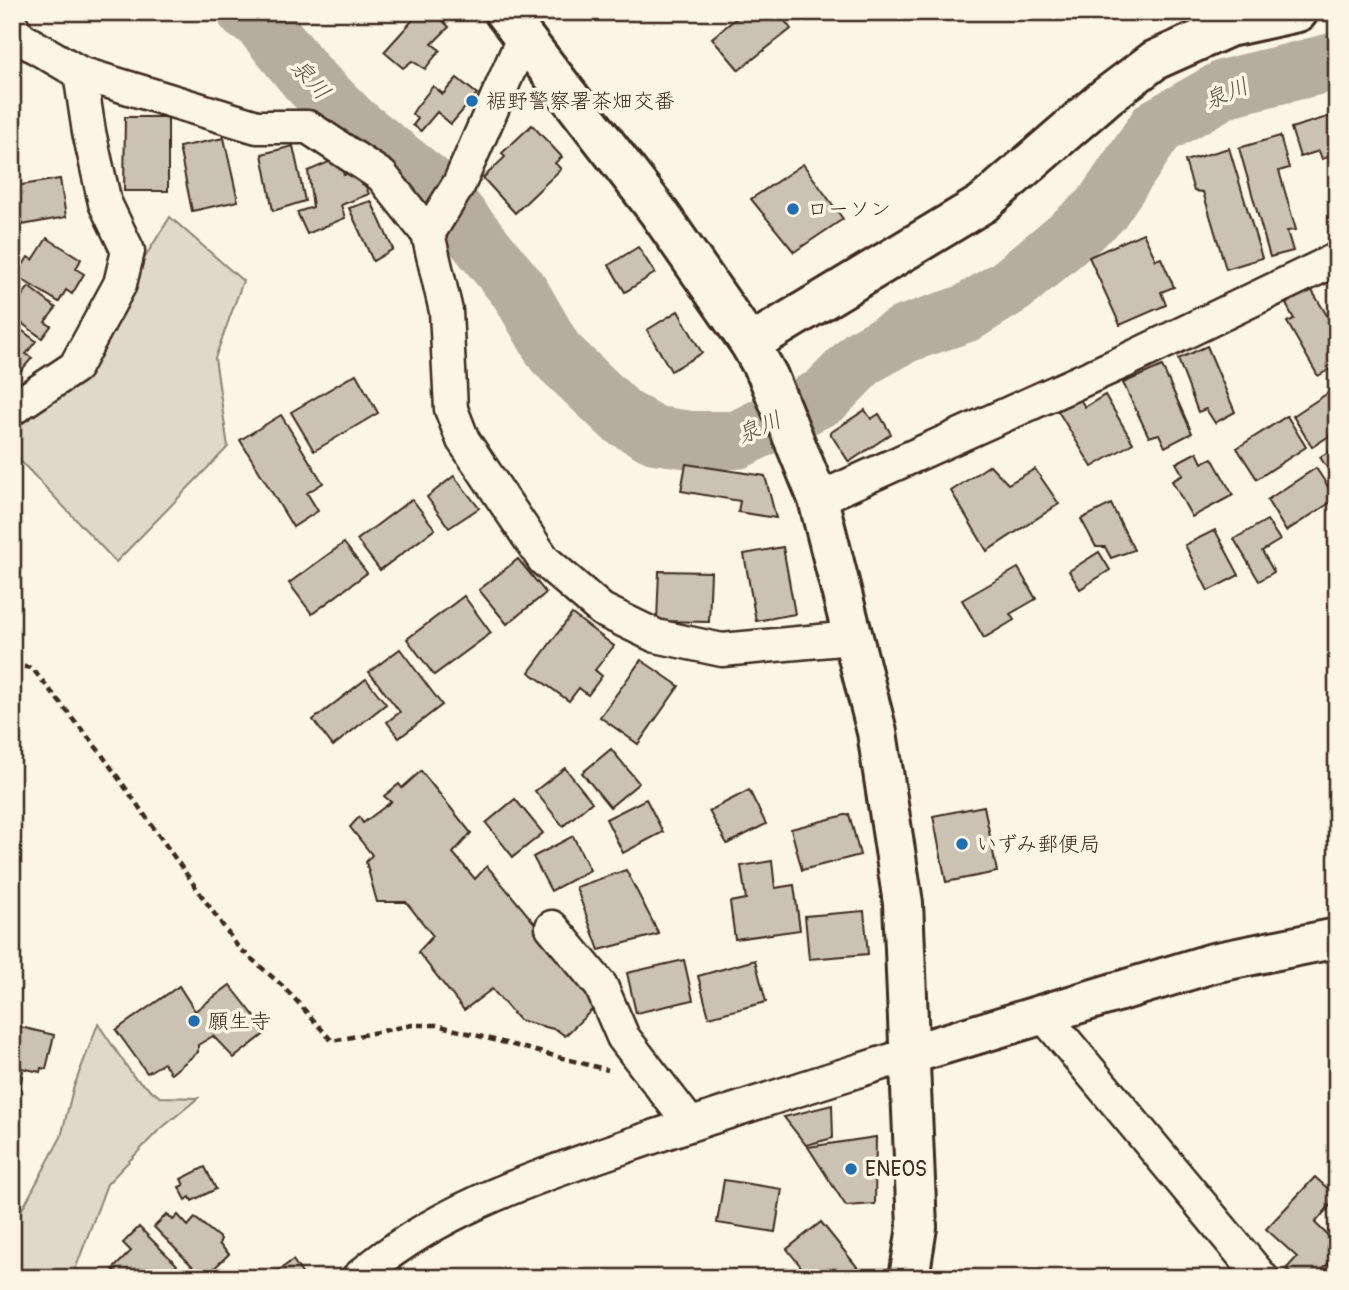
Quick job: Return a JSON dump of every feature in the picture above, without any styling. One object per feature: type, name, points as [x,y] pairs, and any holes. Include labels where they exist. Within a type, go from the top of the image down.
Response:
[{"type":"street","points":[[759,360],[982,204],[1107,96],[1155,60],[1229,27],[1298,12]]},
{"type":"street","points":[[514,24],[657,210],[759,360],[812,483],[877,732],[903,903],[917,1227],[909,1278]]},
{"type":"street","points":[[433,227],[459,184],[514,24]]},
{"type":"street","points":[[12,26],[20,38],[80,73],[257,127],[308,127],[382,176],[433,227],[446,311],[451,409],[463,440],[544,560],[602,610],[656,636],[722,650],[852,638]]},
{"type":"street","points":[[12,409],[75,367],[120,284],[128,251],[105,203],[89,132],[80,73]]},
{"type":"street","points":[[812,483],[1123,362],[1337,259]]},
{"type":"street","points":[[552,927],[601,986],[623,1037],[690,1124]]},
{"type":"street","points":[[358,1278],[442,1220],[511,1186],[690,1124],[1041,1012],[1213,963],[1337,938]]},
{"type":"street","points":[[1041,1012],[1262,1278]]},
{"type":"path","points":[[12,664],[32,668],[100,752],[238,947],[286,989],[332,1041],[412,1025],[437,1026],[612,1071],[654,1077]]},
{"type":"shaded area","points":[[170,217],[243,281],[215,358],[228,447],[116,562],[12,452],[12,427],[68,380]]},
{"type":"shaded area","points":[[98,1024],[134,1077],[160,1097],[198,1098],[157,1132],[107,1184],[72,1278],[12,1278],[12,1220],[24,1206],[61,1137],[73,1089]]},
{"type":"building","points":[[420,12],[434,12],[449,27],[432,44],[440,50],[425,69],[412,61],[403,68],[384,52]]},
{"type":"building","points":[[744,12],[778,12],[791,29],[739,70],[712,38]]},
{"type":"building","points":[[457,78],[477,94],[451,124],[437,112],[421,131],[413,125],[418,119],[412,114],[433,86],[443,94]]},
{"type":"building","points":[[1334,115],[1337,154],[1322,159],[1319,151],[1300,157],[1291,128]]},
{"type":"building","points":[[125,117],[168,117],[168,191],[124,191]]},
{"type":"building","points":[[532,125],[562,157],[555,163],[561,169],[515,213],[483,178],[505,157],[502,153]]},
{"type":"building","points":[[1280,136],[1289,168],[1279,171],[1296,230],[1287,231],[1293,251],[1270,257],[1239,148]]},
{"type":"building","points":[[224,138],[238,201],[192,211],[179,147]]},
{"type":"building","points":[[293,146],[305,201],[273,211],[262,154]]},
{"type":"building","points":[[1229,148],[1262,258],[1226,269],[1203,192],[1194,191],[1185,161]]},
{"type":"building","points":[[338,158],[344,175],[359,170],[369,194],[341,205],[345,218],[307,234],[297,212],[313,207],[308,171]]},
{"type":"building","points":[[803,164],[843,219],[794,252],[751,199]]},
{"type":"building","points":[[60,179],[66,217],[22,225],[15,186]]},
{"type":"building","points":[[371,201],[393,249],[373,261],[349,208]]},
{"type":"building","points":[[1143,233],[1156,260],[1161,258],[1174,287],[1161,292],[1166,305],[1120,325],[1089,257]]},
{"type":"building","points":[[47,238],[81,259],[76,269],[84,274],[72,294],[66,290],[59,302],[16,276],[28,257],[33,260]]},
{"type":"building","points":[[638,247],[655,273],[625,292],[609,265]]},
{"type":"building","points":[[29,287],[56,308],[45,322],[51,326],[42,338],[12,316],[12,309]]},
{"type":"building","points":[[1311,289],[1337,332],[1337,365],[1318,376],[1287,322],[1294,319],[1286,304]]},
{"type":"building","points":[[678,311],[702,353],[671,371],[647,330]]},
{"type":"building","points":[[12,323],[36,341],[26,354],[32,358],[20,372],[12,366]]},
{"type":"building","points":[[1207,346],[1235,412],[1215,423],[1206,409],[1198,412],[1178,359]]},
{"type":"building","points":[[1162,366],[1192,433],[1165,447],[1159,434],[1149,437],[1123,383]]},
{"type":"building","points":[[356,374],[378,413],[314,451],[291,412]]},
{"type":"building","points":[[1337,387],[1337,431],[1312,447],[1293,416]]},
{"type":"building","points":[[1105,395],[1133,443],[1092,467],[1058,411],[1079,398],[1085,407]]},
{"type":"building","points":[[865,410],[871,419],[879,414],[891,434],[849,462],[830,433]]},
{"type":"building","points":[[281,415],[323,483],[307,493],[318,511],[293,527],[240,440]]},
{"type":"building","points":[[1287,416],[1306,447],[1257,479],[1237,448]]},
{"type":"building","points":[[1337,446],[1337,483],[1320,457]]},
{"type":"building","points":[[1197,452],[1202,463],[1212,458],[1233,495],[1192,517],[1172,481],[1183,475],[1176,463]]},
{"type":"building","points":[[686,464],[765,476],[776,518],[738,512],[740,501],[681,491]]},
{"type":"building","points":[[990,465],[1008,484],[1035,469],[1059,504],[987,551],[951,491]]},
{"type":"building","points":[[1316,468],[1336,499],[1286,531],[1267,500]]},
{"type":"building","points":[[454,476],[479,508],[449,528],[427,497]]},
{"type":"building","points":[[412,499],[435,529],[380,570],[357,540]]},
{"type":"building","points":[[1111,504],[1134,550],[1111,558],[1105,547],[1096,547],[1081,519]]},
{"type":"building","points":[[1267,520],[1280,540],[1262,551],[1274,572],[1259,581],[1234,539]]},
{"type":"building","points":[[1215,530],[1239,575],[1208,591],[1185,545]]},
{"type":"building","points":[[344,543],[367,573],[312,614],[289,583]]},
{"type":"building","points":[[783,547],[795,614],[756,621],[744,554]]},
{"type":"building","points":[[1099,552],[1110,570],[1080,589],[1069,571]]},
{"type":"building","points":[[518,559],[546,593],[507,624],[479,590]]},
{"type":"building","points":[[1018,568],[1036,599],[1010,614],[1014,620],[984,638],[962,600]]},
{"type":"building","points":[[659,571],[711,572],[709,622],[657,621]]},
{"type":"building","points":[[464,596],[491,633],[434,675],[407,639]]},
{"type":"building","points":[[572,614],[614,646],[595,670],[602,676],[588,695],[579,688],[569,701],[529,672]]},
{"type":"building","points":[[400,649],[442,705],[399,738],[387,722],[400,712],[369,672]]},
{"type":"building","points":[[641,660],[679,686],[638,744],[600,717]]},
{"type":"building","points":[[366,679],[386,704],[333,746],[313,720]]},
{"type":"building","points":[[611,749],[639,783],[610,807],[582,773]]},
{"type":"building","points":[[565,768],[592,802],[563,826],[535,791]]},
{"type":"building","points":[[421,771],[471,833],[453,853],[475,879],[487,866],[600,1002],[565,1036],[557,1030],[519,1020],[492,989],[464,1010],[418,952],[433,936],[406,902],[377,902],[366,862],[372,855],[350,827],[359,817],[363,823],[391,802],[384,796],[399,784],[402,788]]},
{"type":"building","points":[[749,790],[766,824],[727,844],[709,811]]},
{"type":"building","points":[[515,799],[543,833],[513,857],[486,823]]},
{"type":"building","points":[[646,799],[663,832],[623,853],[606,819]]},
{"type":"building","points":[[984,806],[997,872],[946,882],[933,816]]},
{"type":"building","points":[[849,814],[860,855],[802,870],[791,829]]},
{"type":"building","points":[[573,836],[590,870],[551,891],[533,857]]},
{"type":"building","points":[[772,861],[775,888],[794,885],[800,930],[735,939],[730,902],[746,899],[741,866]]},
{"type":"building","points":[[626,870],[659,934],[599,950],[576,887]]},
{"type":"building","points":[[864,911],[868,954],[809,959],[805,916]]},
{"type":"building","points":[[684,960],[693,1000],[636,1013],[627,973]]},
{"type":"building","points":[[755,960],[766,1002],[709,1017],[698,976]]},
{"type":"building","name":"願生寺","points":[[230,985],[267,1032],[234,1058],[213,1036],[198,1045],[198,1052],[171,1074],[164,1063],[147,1073],[116,1030],[179,986],[195,1011]]},
{"type":"building","points":[[12,1025],[54,1035],[46,1069],[41,1068],[40,1072],[12,1066]]},
{"type":"building","points":[[12,1069],[23,1071],[17,1107],[12,1106]]},
{"type":"building","points":[[832,1105],[833,1138],[806,1145],[784,1117]]},
{"type":"building","points":[[876,1137],[875,1204],[846,1206],[808,1147]]},
{"type":"building","points":[[205,1167],[216,1189],[192,1201],[190,1197],[186,1200],[179,1187],[184,1185],[181,1179]]},
{"type":"building","points":[[1315,1177],[1337,1197],[1315,1223],[1337,1244],[1337,1254],[1315,1278],[1296,1278],[1286,1269],[1297,1257],[1266,1229]]},
{"type":"building","points":[[724,1180],[782,1189],[775,1232],[717,1223]]},
{"type":"building","points":[[167,1214],[173,1220],[178,1215],[188,1226],[195,1218],[221,1239],[219,1244],[229,1254],[204,1278],[154,1227]]},
{"type":"building","points":[[821,1222],[866,1278],[810,1278],[787,1249]]},
{"type":"building","points":[[139,1227],[177,1265],[164,1278],[121,1278],[113,1269],[131,1251],[123,1243]]},
{"type":"building","points":[[293,1260],[305,1278],[281,1278],[278,1271]]},
{"type":"waterway","name":"泉川","points":[[246,12],[259,19],[308,79],[353,124],[437,190],[520,292],[555,353],[622,417],[655,435],[691,440],[737,440],[825,396],[863,357],[905,334],[967,313],[1012,285],[1100,211],[1157,127],[1226,88],[1337,61]]},
{"type":"place","name":"裾野警察署茶畑交番","points":[[472,101]]},
{"type":"place","name":"ローソン","points":[[793,209]]},
{"type":"place","name":"いずみ郵便局","points":[[962,844]]},
{"type":"place","name":"願生寺","points":[[194,1021]]},
{"type":"place","name":"ENEOS","points":[[851,1169]]}]
